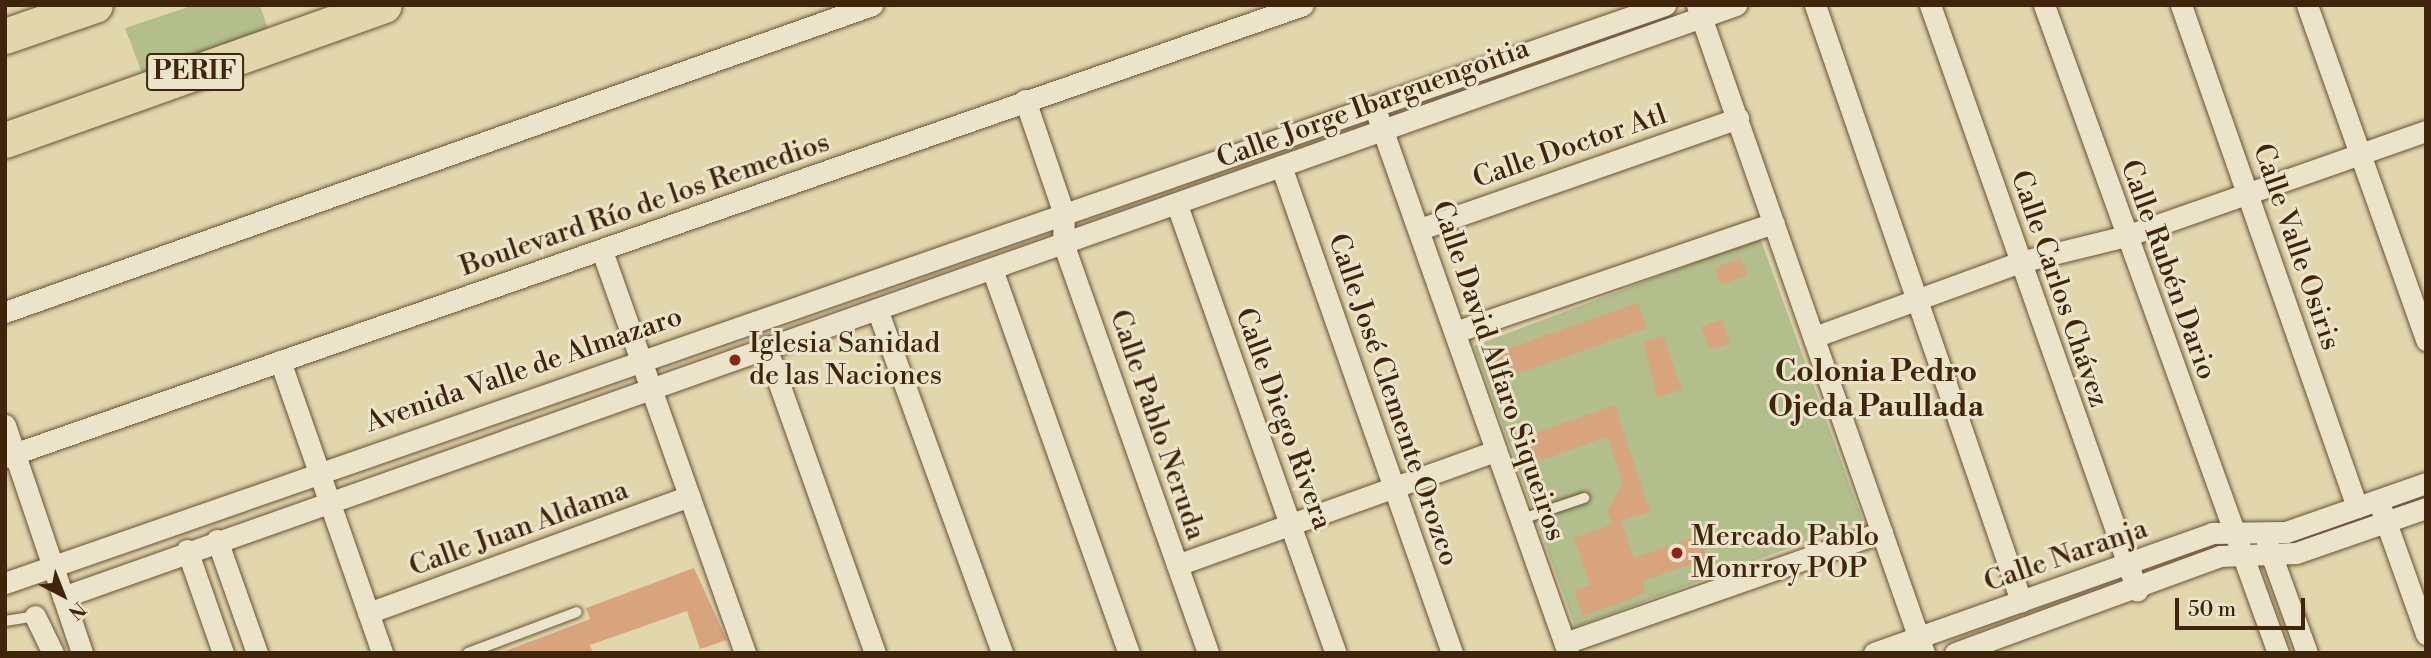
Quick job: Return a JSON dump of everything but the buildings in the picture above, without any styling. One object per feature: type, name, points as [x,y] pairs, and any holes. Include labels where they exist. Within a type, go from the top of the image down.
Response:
[{"type":"highway","points":[[5,36],[95,5]]},
{"type":"highway","name":"PERIF","points":[[5,140],[384,5]]},
{"type":"street","points":[[5,313],[872,5]]},
{"type":"street","name":"Boulevard Río de los Remedios","points":[[11,455],[1303,5]]},
{"type":"street","name":"Calle Jorge Ibarguengoitia","points":[[1064,214],[1665,5]]},
{"type":"street","name":"Calle Jorge Ibarguengoitia","points":[[1063,243],[1177,205],[1699,11],[1736,5]]},
{"type":"street","points":[[1815,5],[2021,601]]},
{"type":"street","name":"Calle Carlos Chávez","points":[[1930,5],[2137,590]]},
{"type":"street","name":"Calle Rubén Dario","points":[[2044,5],[2278,653]]},
{"type":"street","name":"Calle Valle Osiris","points":[[2180,5],[2357,507]]},
{"type":"street","points":[[2307,5],[2358,155],[2426,340]]},
{"type":"street","points":[[1699,11],[1922,645]]},
{"type":"street","points":[[1024,100],[1064,214]]},
{"type":"street","name":"Calle David Alfaro Siqueiros","points":[[1374,107],[1420,229],[1567,648]]},
{"type":"street","name":"Calle Doctor Atl","points":[[1420,229],[1738,118]]},
{"type":"street","points":[[1814,337],[2020,262],[2126,236],[2426,131]]},
{"type":"street","name":"Calle José Clemente Orozco","points":[[1281,166],[1452,653]]},
{"type":"street","name":"Calle Diego Rivera","points":[[1177,205],[1336,653]]},
{"type":"street","name":"Calle Pablo Neruda","points":[[1064,214],[1063,243],[1208,653]]},
{"type":"street","name":"Avenida Valle de Almazaro","points":[[5,583],[639,358],[1064,214]]},
{"type":"street","points":[[1455,332],[1774,223]]},
{"type":"street","name":"Avenida Valle de Almazaro","points":[[63,597],[187,550],[1063,243]]},
{"type":"street","points":[[602,251],[745,653]]},
{"type":"street","points":[[992,269],[1129,653]]},
{"type":"street","points":[[877,309],[1002,653]]},
{"type":"street","points":[[766,347],[875,653]]},
{"type":"street","points":[[280,361],[326,502],[382,653]]},
{"type":"street","points":[[5,425],[11,455],[82,653]]},
{"type":"street","points":[[1177,565],[1291,522],[1496,451]]},
{"type":"street","points":[[2232,530],[2264,535],[2426,483]]},
{"type":"street","name":"Calle Juan Aldama","points":[[368,613],[689,496]]},
{"type":"street","points":[[2378,500],[2426,634]]},
{"type":"street","points":[[2243,552],[2271,555],[2386,523],[2426,508]]},
{"type":"street","name":"Calle Naranja","points":[[1874,653],[1922,645],[2021,601],[2232,530]]},
{"type":"street","points":[[1567,648],[1882,532]]},
{"type":"street","points":[[2264,535],[2307,653]]},
{"type":"street","points":[[217,540],[257,653]]},
{"type":"street","points":[[187,550],[223,653]]},
{"type":"street","name":"Calle Naranja","points":[[1955,653],[2243,552]]},
{"type":"street","points":[[35,616],[53,653]]},
{"type":"lane","points":[[1520,520],[1584,498]]},
{"type":"lane","points":[[468,653],[578,612]]},
{"type":"lane","points":[[5,621],[35,616]]},
{"type":"green space","points":[[194,5],[260,5],[268,29],[142,73],[125,28]]},
{"type":"green space","points":[[1760,238],[1863,521],[1575,627],[1474,346]]},
{"type":"place","name":"Iglesia Sanidad de las Naciones","points":[[735,360]]},
{"type":"place","name":"Mercado Pablo Monrroy POP","points":[[1677,553]]},
{"type":"district","name":"Colonia Pedro Ojeda Paullada","points":[[1876,389]]}]
